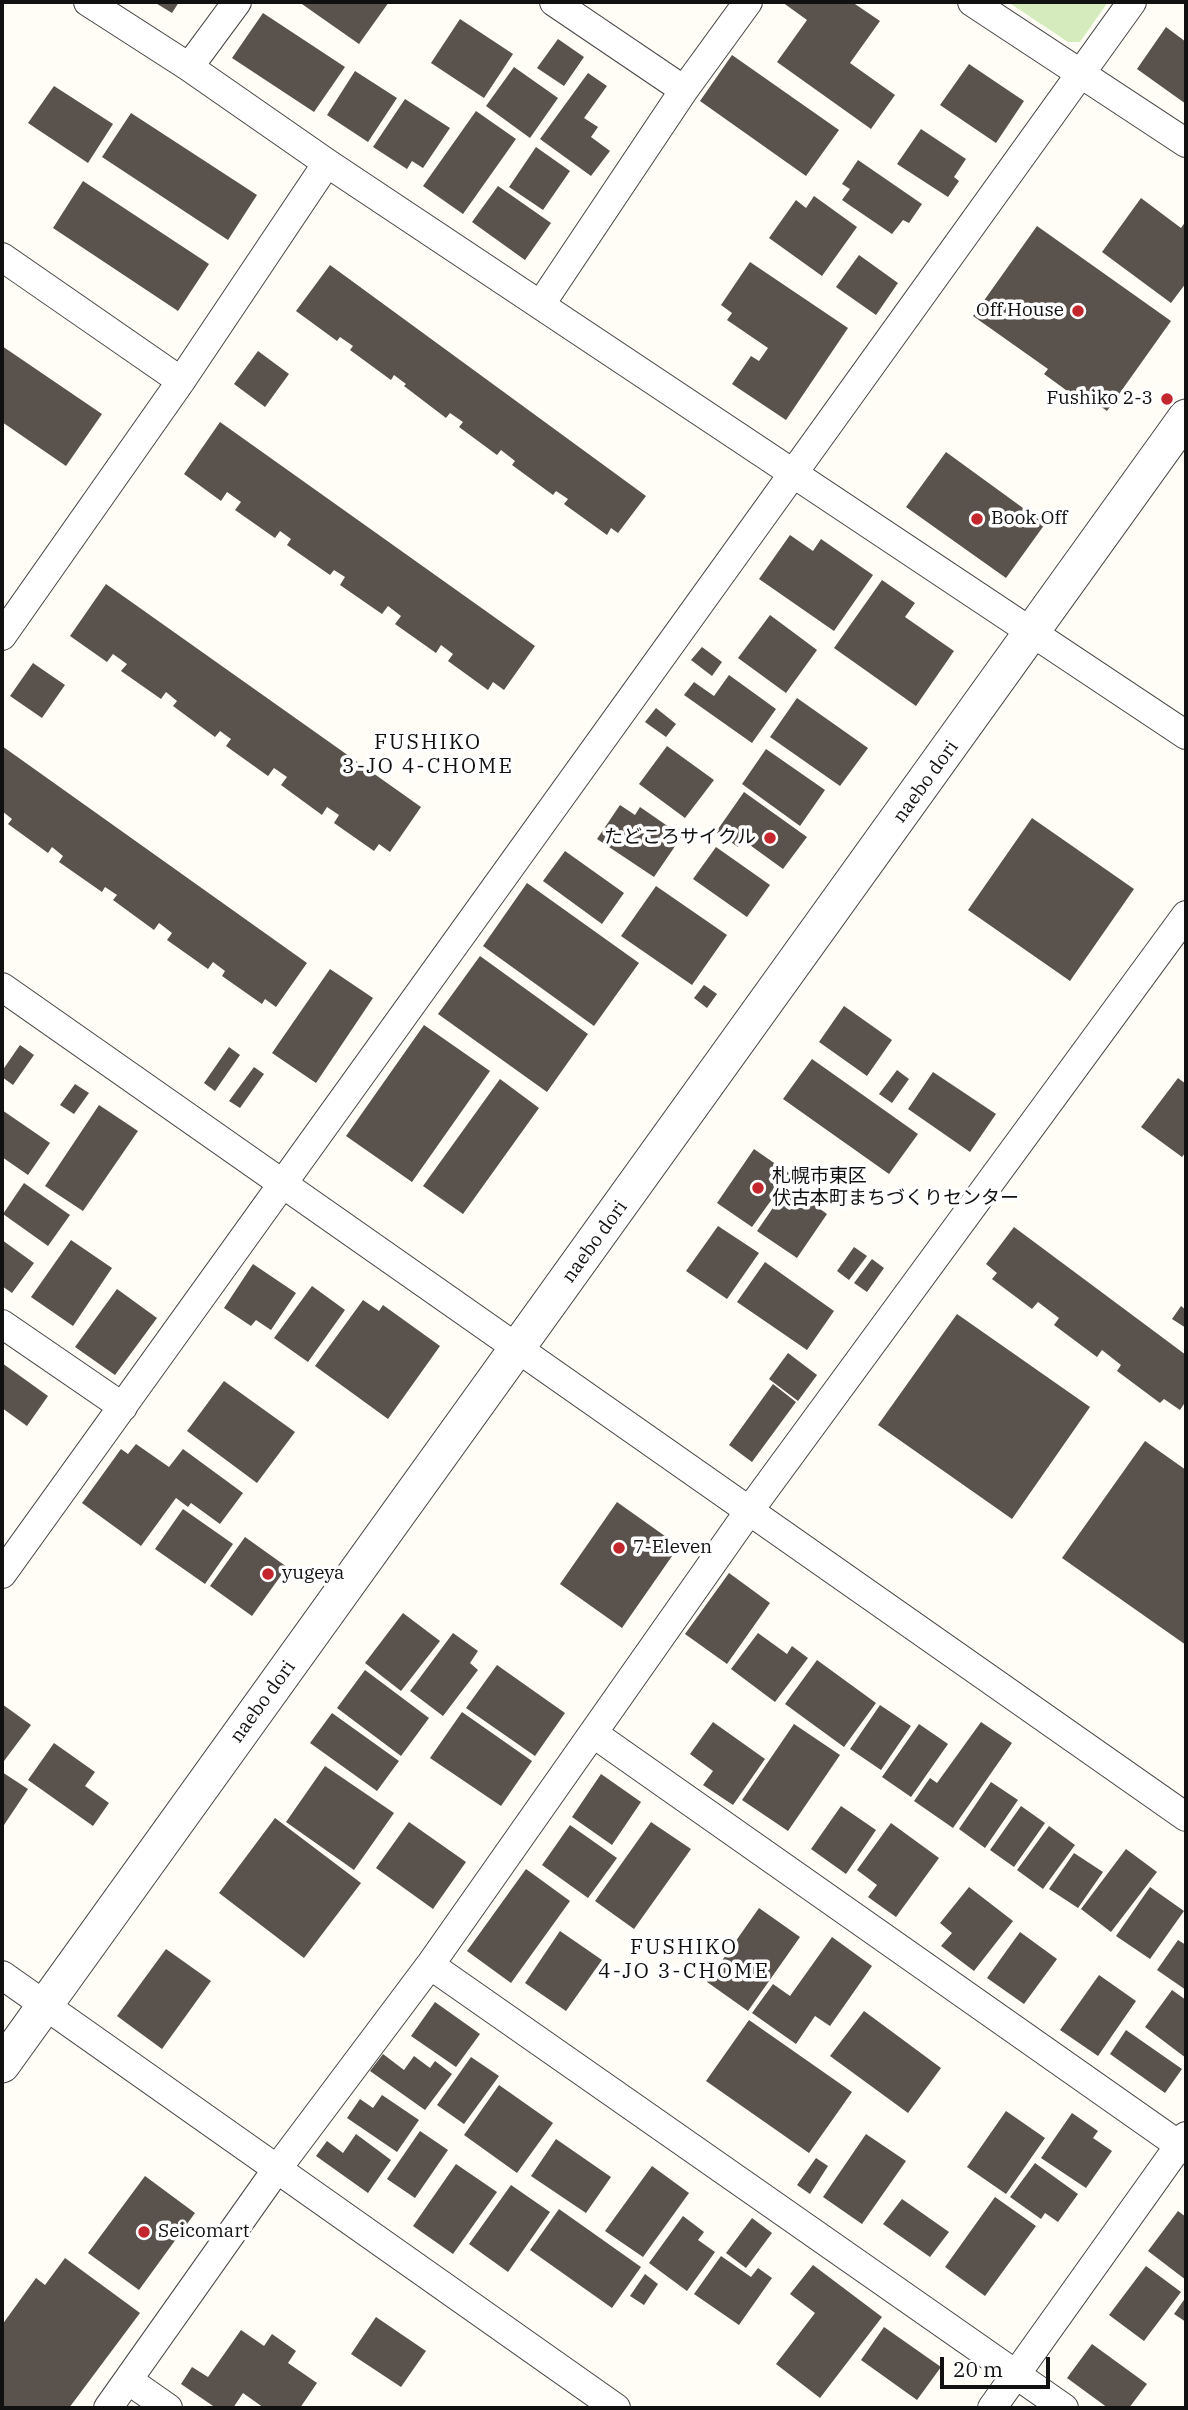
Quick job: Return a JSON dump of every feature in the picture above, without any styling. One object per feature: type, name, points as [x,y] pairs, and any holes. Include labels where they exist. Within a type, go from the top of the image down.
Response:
[{"type":"street","points":[[88,2],[1186,735]]},
{"type":"street","points":[[189,67],[237,2]]},
{"type":"street","points":[[554,2],[684,90]]},
{"type":"street","points":[[541,304],[684,90],[748,2]]},
{"type":"street","points":[[972,2],[1186,143]]},
{"type":"street","points":[[2,1574],[1132,2]]},
{"type":"street","points":[[4,627],[181,381],[327,163]]},
{"type":"street","points":[[2,257],[181,381]]},
{"type":"street","name":"naebo dori","points":[[2,2065],[1186,417]]},
{"type":"street","points":[[108,2408],[277,2169],[430,1965],[749,1511],[1186,915]]},
{"type":"street","points":[[2,987],[1186,1817]]},
{"type":"street","points":[[2,1324],[122,1407]]},
{"type":"street","points":[[594,1734],[1184,2144],[992,2408]]},
{"type":"street","points":[[430,1965],[1064,2408]]},
{"type":"street","points":[[2,1975],[615,2408]]},
{"type":"street","points":[[128,2380],[168,2408]]},
{"type":"green space","points":[[1008,2],[1108,2],[1080,42],[1068,42]]},
{"type":"building","points":[[154,2],[179,2],[172,13]]},
{"type":"building","points":[[299,2],[389,2],[359,44]]},
{"type":"building","points":[[782,2],[852,2],[880,21],[850,63],[895,95],[871,129],[777,62],[807,20]]},
{"type":"building","points":[[263,13],[345,67],[314,112],[232,58]]},
{"type":"building","points":[[460,19],[513,54],[484,98],[431,63]]},
{"type":"building","points":[[1166,27],[1186,42],[1186,104],[1137,69]]},
{"type":"building","points":[[558,39],[584,57],[564,86],[537,68]]},
{"type":"building","points":[[732,55],[839,130],[806,176],[700,101]]},
{"type":"building","points":[[969,64],[1024,101],[996,143],[940,105]]},
{"type":"building","points":[[514,67],[558,98],[530,138],[486,106]]},
{"type":"building","points":[[355,71],[397,98],[368,142],[327,115]]},
{"type":"building","points":[[588,73],[607,86],[584,118],[598,127],[591,137],[610,151],[591,176],[540,139]]},
{"type":"building","points":[[54,86],[113,124],[88,163],[28,123]]},
{"type":"building","points":[[405,99],[450,128],[423,168],[412,161],[407,169],[373,147]]},
{"type":"building","points":[[476,111],[516,139],[463,214],[423,186]]},
{"type":"building","points":[[131,113],[257,195],[228,240],[102,157]]},
{"type":"building","points":[[921,129],[966,159],[954,177],[959,181],[948,197],[897,164]]},
{"type":"building","points":[[536,147],[570,171],[543,210],[509,187]]},
{"type":"building","points":[[858,160],[922,204],[909,223],[903,220],[892,234],[842,200],[850,189],[842,184]]},
{"type":"building","points":[[83,181],[209,264],[178,311],[53,228]]},
{"type":"building","points":[[498,186],[551,223],[525,260],[472,222]]},
{"type":"building","points":[[814,196],[857,227],[822,276],[769,238],[796,200],[806,208]]},
{"type":"building","points":[[1141,198],[1181,228],[1186,221],[1186,283],[1171,303],[1102,252]]},
{"type":"building","points":[[1037,226],[1171,321],[1107,411],[1085,395],[1081,401],[1044,374],[1048,369],[973,316]]},
{"type":"building","points":[[859,255],[898,283],[876,315],[836,287]]},
{"type":"building","points":[[750,262],[848,328],[786,420],[732,384],[751,356],[759,361],[768,348],[727,320],[732,313],[721,305]]},
{"type":"building","points":[[330,265],[646,496],[618,533],[611,528],[607,535],[564,504],[568,499],[556,491],[553,495],[512,465],[515,461],[501,450],[497,455],[459,427],[463,422],[450,413],[446,418],[404,386],[406,384],[394,375],[391,380],[350,350],[353,346],[340,337],[337,341],[296,311]]},
{"type":"building","points":[[2,346],[102,414],[66,466],[2,422]]},
{"type":"building","points":[[258,351],[289,374],[265,407],[234,384]]},
{"type":"building","points":[[220,422],[535,646],[504,690],[493,682],[488,690],[448,661],[453,654],[441,645],[436,653],[395,624],[401,616],[388,606],[382,614],[340,585],[345,577],[334,570],[330,575],[287,545],[291,539],[280,531],[275,538],[235,510],[241,502],[227,492],[221,501],[184,474]]},
{"type":"building","points":[[946,452],[1045,524],[1006,578],[906,507]]},
{"type":"building","points":[[790,535],[813,551],[821,539],[873,575],[834,631],[759,579]]},
{"type":"building","points":[[882,580],[915,603],[905,617],[954,651],[916,706],[834,648]]},
{"type":"building","points":[[106,584],[421,807],[390,852],[379,844],[374,851],[334,823],[339,815],[327,807],[322,815],[281,785],[287,777],[274,768],[268,776],[226,746],[231,739],[220,731],[215,737],[173,706],[177,701],[166,692],[161,699],[121,671],[127,664],[113,654],[107,662],[70,636]]},
{"type":"building","points":[[770,615],[817,650],[786,693],[738,658]]},
{"type":"building","points":[[702,647],[722,662],[712,676],[691,660]]},
{"type":"building","points":[[33,663],[65,685],[42,718],[10,696]]},
{"type":"building","points":[[729,675],[776,709],[752,743],[684,695],[694,682],[714,696]]},
{"type":"building","points":[[797,698],[868,748],[840,786],[770,737]]},
{"type":"building","points":[[656,708],[676,724],[666,737],[645,722]]},
{"type":"building","points":[[2,746],[307,963],[276,1007],[265,999],[262,1004],[222,976],[225,971],[213,962],[208,969],[167,940],[172,933],[159,923],[154,930],[113,900],[117,895],[105,887],[102,892],[59,862],[63,856],[52,847],[48,853],[8,824],[12,819],[2,811]]},
{"type":"building","points":[[667,746],[714,780],[685,818],[639,784]]},
{"type":"building","points":[[766,749],[825,790],[800,826],[742,784]]},
{"type":"building","points":[[744,792],[807,837],[783,869],[743,840],[738,847],[716,832]]},
{"type":"building","points":[[620,805],[635,815],[640,807],[682,836],[654,877],[597,839]]},
{"type":"building","points":[[1032,818],[1134,889],[1070,981],[968,910]]},
{"type":"building","points":[[716,847],[770,885],[747,917],[693,879]]},
{"type":"building","points":[[565,851],[624,893],[602,924],[543,881]]},
{"type":"building","points":[[527,883],[639,963],[594,1026],[483,946]]},
{"type":"building","points":[[656,886],[727,935],[692,985],[621,936]]},
{"type":"building","points":[[480,956],[588,1034],[547,1092],[438,1014]]},
{"type":"building","points":[[330,969],[373,998],[316,1083],[272,1053]]},
{"type":"building","points":[[704,985],[717,994],[707,1008],[694,998]]},
{"type":"building","points":[[844,1006],[892,1040],[867,1076],[819,1042]]},
{"type":"building","points":[[424,1025],[490,1071],[412,1182],[346,1136]]},
{"type":"building","points":[[20,1045],[34,1055],[13,1085],[2,1077],[2,1071]]},
{"type":"building","points":[[229,1047],[240,1055],[215,1091],[204,1083]]},
{"type":"building","points":[[812,1059],[918,1134],[889,1174],[783,1099]]},
{"type":"building","points":[[254,1067],[264,1074],[240,1108],[229,1101]]},
{"type":"building","points":[[897,1070],[909,1079],[892,1103],[879,1094]]},
{"type":"building","points":[[933,1072],[996,1114],[970,1152],[908,1109]]},
{"type":"building","points":[[1178,1078],[1186,1084],[1186,1152],[1182,1157],[1141,1127]]},
{"type":"building","points":[[500,1079],[539,1108],[463,1214],[423,1186]]},
{"type":"building","points":[[75,1084],[89,1093],[74,1114],[60,1105]]},
{"type":"building","points":[[99,1105],[138,1131],[83,1211],[45,1186]]},
{"type":"building","points":[[2,1110],[50,1143],[28,1175],[2,1157]]},
{"type":"building","points":[[754,1149],[790,1174],[752,1227],[717,1203]]},
{"type":"building","points":[[24,1183],[70,1215],[48,1246],[3,1214]]},
{"type":"building","points":[[788,1186],[827,1214],[797,1258],[757,1231]]},
{"type":"building","points":[[718,1226],[759,1253],[727,1299],[686,1271]]},
{"type":"building","points":[[1014,1227],[1186,1355],[1186,1401],[1180,1410],[1164,1399],[1160,1403],[1117,1371],[1121,1365],[1102,1350],[1097,1357],[1054,1325],[1059,1318],[1038,1302],[1032,1309],[992,1279],[997,1273],[986,1264]]},
{"type":"building","points":[[2,1240],[34,1263],[12,1293],[2,1286]]},
{"type":"building","points":[[71,1240],[112,1268],[73,1326],[31,1297]]},
{"type":"building","points":[[854,1247],[867,1256],[849,1280],[837,1271]]},
{"type":"building","points":[[872,1259],[884,1268],[867,1292],[854,1283]]},
{"type":"building","points":[[765,1262],[834,1311],[807,1350],[737,1302]]},
{"type":"building","points":[[253,1264],[296,1293],[271,1330],[256,1320],[251,1326],[224,1308]]},
{"type":"building","points":[[312,1286],[345,1310],[308,1362],[274,1338]]},
{"type":"building","points":[[117,1289],[157,1318],[115,1375],[75,1347]]},
{"type":"building","points":[[363,1300],[379,1311],[383,1305],[440,1346],[388,1419],[315,1366]]},
{"type":"building","points":[[1181,1306],[1186,1310],[1186,1328],[1172,1319]]},
{"type":"building","points":[[957,1314],[1090,1407],[1012,1519],[878,1425]]},
{"type":"building","points":[[788,1353],[817,1375],[798,1401],[769,1379]]},
{"type":"building","points":[[2,1363],[48,1396],[27,1426],[2,1408]]},
{"type":"building","points":[[224,1381],[295,1432],[257,1483],[187,1431]]},
{"type":"building","points":[[773,1384],[796,1402],[752,1462],[729,1445]]},
{"type":"building","points":[[1145,1441],[1186,1470],[1186,1645],[1062,1558]]},
{"type":"building","points":[[136,1444],[169,1467],[183,1449],[243,1493],[220,1524],[191,1503],[188,1507],[176,1498],[141,1546],[82,1503],[121,1449],[128,1454]]},
{"type":"building","points":[[617,1502],[679,1546],[622,1628],[560,1584]]},
{"type":"building","points":[[183,1509],[233,1544],[205,1584],[155,1549]]},
{"type":"building","points":[[245,1537],[287,1567],[252,1616],[210,1586]]},
{"type":"building","points":[[729,1573],[770,1603],[727,1664],[685,1634]]},
{"type":"building","points":[[403,1613],[440,1641],[401,1691],[365,1663]]},
{"type":"building","points":[[453,1633],[478,1651],[470,1663],[478,1670],[443,1716],[410,1691]]},
{"type":"building","points":[[758,1633],[787,1654],[792,1646],[808,1658],[775,1702],[731,1669]]},
{"type":"building","points":[[817,1660],[876,1703],[844,1747],[785,1704]]},
{"type":"building","points":[[497,1665],[565,1713],[535,1756],[466,1708]]},
{"type":"building","points":[[365,1670],[429,1718],[401,1756],[337,1708]]},
{"type":"building","points":[[2,1704],[31,1725],[4,1761],[2,1759]]},
{"type":"building","points":[[880,1705],[911,1726],[881,1770],[850,1749]]},
{"type":"building","points":[[462,1712],[532,1761],[501,1806],[430,1758]]},
{"type":"building","points":[[332,1713],[399,1761],[377,1791],[310,1743]]},
{"type":"building","points":[[713,1722],[765,1759],[733,1805],[703,1785],[713,1771],[690,1754]]},
{"type":"building","points":[[981,1722],[1012,1743],[953,1828],[914,1801],[930,1778],[937,1783]]},
{"type":"building","points":[[794,1724],[840,1755],[788,1831],[742,1800]]},
{"type":"building","points":[[919,1724],[948,1744],[911,1797],[882,1777]]},
{"type":"building","points":[[54,1743],[95,1772],[85,1786],[109,1803],[93,1826],[28,1780]]},
{"type":"building","points":[[325,1766],[394,1813],[354,1870],[286,1822]]},
{"type":"building","points":[[2,1772],[28,1789],[2,1828]]},
{"type":"building","points":[[601,1774],[641,1802],[612,1845],[572,1817]]},
{"type":"building","points":[[991,1782],[1018,1800],[985,1848],[959,1829]]},
{"type":"building","points":[[841,1806],[876,1830],[846,1874],[811,1849]]},
{"type":"building","points":[[1021,1806],[1045,1823],[1014,1867],[990,1850]]},
{"type":"building","points":[[275,1818],[361,1883],[304,1958],[219,1893]]},
{"type":"building","points":[[409,1822],[466,1862],[433,1909],[376,1868]]},
{"type":"building","points":[[651,1822],[691,1849],[634,1929],[595,1901]]},
{"type":"building","points":[[891,1823],[939,1858],[896,1917],[868,1897],[877,1885],[857,1870]]},
{"type":"building","points":[[570,1825],[617,1858],[588,1898],[542,1865]]},
{"type":"building","points":[[1049,1826],[1075,1845],[1043,1889],[1017,1870]]},
{"type":"building","points":[[1126,1849],[1157,1872],[1111,1932],[1081,1909]]},
{"type":"building","points":[[1074,1853],[1103,1872],[1078,1908],[1049,1889]]},
{"type":"building","points":[[526,1869],[570,1901],[511,1983],[467,1951]]},
{"type":"building","points":[[969,1887],[1013,1921],[974,1971],[941,1946],[952,1933],[940,1923]]},
{"type":"building","points":[[1150,1887],[1184,1911],[1150,1959],[1116,1936]]},
{"type":"building","points":[[759,1908],[800,1937],[748,2011],[707,1982]]},
{"type":"building","points":[[560,1931],[602,1960],[566,2011],[525,1983]]},
{"type":"building","points":[[1020,1932],[1057,1959],[1024,2004],[987,1978]]},
{"type":"building","points":[[832,1937],[872,1966],[830,2026],[815,2016],[796,2044],[752,2013],[773,1984],[790,1996]]},
{"type":"building","points":[[1178,1940],[1186,1945],[1186,1990],[1157,1970]]},
{"type":"building","points":[[166,1949],[211,1981],[162,2049],[117,2016]]},
{"type":"building","points":[[1099,1975],[1136,2001],[1098,2056],[1060,2030]]},
{"type":"building","points":[[1172,1990],[1186,2000],[1186,2058],[1145,2027]]},
{"type":"building","points":[[435,2002],[480,2034],[456,2067],[411,2036]]},
{"type":"building","points":[[864,2011],[941,2068],[908,2113],[830,2056]]},
{"type":"building","points":[[749,2020],[852,2092],[809,2153],[706,2081]]},
{"type":"building","points":[[1126,2030],[1182,2069],[1165,2093],[1110,2054]]},
{"type":"building","points":[[383,2054],[404,2070],[414,2056],[430,2068],[435,2061],[452,2074],[425,2110],[370,2071]]},
{"type":"building","points":[[471,2057],[499,2076],[464,2124],[437,2105]]},
{"type":"building","points":[[499,2085],[553,2123],[517,2173],[464,2135]]},
{"type":"building","points":[[382,2095],[419,2120],[397,2152],[347,2118],[360,2099],[373,2108]]},
{"type":"building","points":[[1006,2111],[1045,2138],[1006,2194],[967,2167]]},
{"type":"building","points":[[1072,2113],[1098,2131],[1093,2138],[1112,2151],[1086,2188],[1041,2158]]},
{"type":"building","points":[[420,2131],[448,2150],[415,2198],[387,2179]]},
{"type":"building","points":[[356,2134],[391,2160],[368,2193],[316,2156],[327,2141],[343,2153]]},
{"type":"building","points":[[866,2134],[906,2161],[862,2224],[823,2197]]},
{"type":"building","points":[[556,2139],[611,2177],[586,2213],[531,2176]]},
{"type":"building","points":[[816,2158],[828,2166],[810,2194],[797,2185]]},
{"type":"building","points":[[1035,2163],[1078,2194],[1058,2222],[1045,2213],[1041,2219],[1010,2197]]},
{"type":"building","points":[[456,2164],[497,2192],[453,2254],[413,2226]]},
{"type":"building","points":[[652,2166],[689,2193],[643,2257],[605,2231]]},
{"type":"building","points":[[145,2176],[195,2213],[139,2290],[88,2253]]},
{"type":"building","points":[[511,2185],[550,2212],[508,2272],[469,2244]]},
{"type":"building","points":[[995,2197],[1036,2226],[985,2296],[945,2267]]},
{"type":"building","points":[[902,2199],[949,2232],[930,2257],[883,2224]]},
{"type":"building","points":[[559,2209],[641,2267],[612,2308],[530,2250]]},
{"type":"building","points":[[1178,2211],[1186,2217],[1186,2280],[1148,2251]]},
{"type":"building","points":[[683,2216],[704,2232],[698,2240],[715,2252],[687,2291],[649,2263]]},
{"type":"building","points":[[752,2218],[772,2233],[746,2268],[726,2253]]},
{"type":"building","points":[[721,2256],[751,2277],[758,2268],[772,2278],[739,2325],[694,2294]]},
{"type":"building","points":[[65,2258],[140,2313],[69,2408],[2,2408],[2,2325],[36,2278],[45,2285]]},
{"type":"building","points":[[813,2265],[882,2317],[820,2398],[776,2364],[815,2313],[790,2294]]},
{"type":"building","points":[[1146,2266],[1181,2292],[1144,2341],[1109,2315]]},
{"type":"building","points":[[645,2274],[658,2284],[644,2305],[630,2296]]},
{"type":"building","points":[[1186,2297],[1186,2322],[1174,2314]]},
{"type":"building","points":[[376,2317],[426,2351],[401,2387],[351,2354]]},
{"type":"building","points":[[884,2327],[941,2367],[917,2400],[861,2360]]},
{"type":"building","points":[[241,2330],[264,2346],[272,2334],[296,2351],[288,2363],[317,2383],[300,2408],[264,2408],[243,2393],[233,2408],[216,2408],[181,2384],[192,2367],[208,2377]]},
{"type":"building","points":[[1092,2344],[1147,2384],[1129,2408],[1108,2408],[1067,2378]]},
{"type":"place","name":"Off House","points":[[1078,311]]},
{"type":"place","name":"Fushiko 2-3","points":[[1167,399]]},
{"type":"place","name":"Book Off","points":[[977,519]]},
{"type":"place","name":"たどころサイクル","points":[[770,838]]},
{"type":"place","name":"札幌市東区 伏古本町まちづくりセンター","points":[[758,1188]]},
{"type":"place","name":"7-Eleven","points":[[619,1548]]},
{"type":"place","name":"yugeya","points":[[268,1574]]},
{"type":"place","name":"Seicomart","points":[[144,2232]]},
{"type":"district","name":"FUSHIKO 3-JO 4-CHOME","points":[[428,755]]},
{"type":"district","name":"FUSHIKO 4-JO 3-CHOME","points":[[684,1960]]}]
